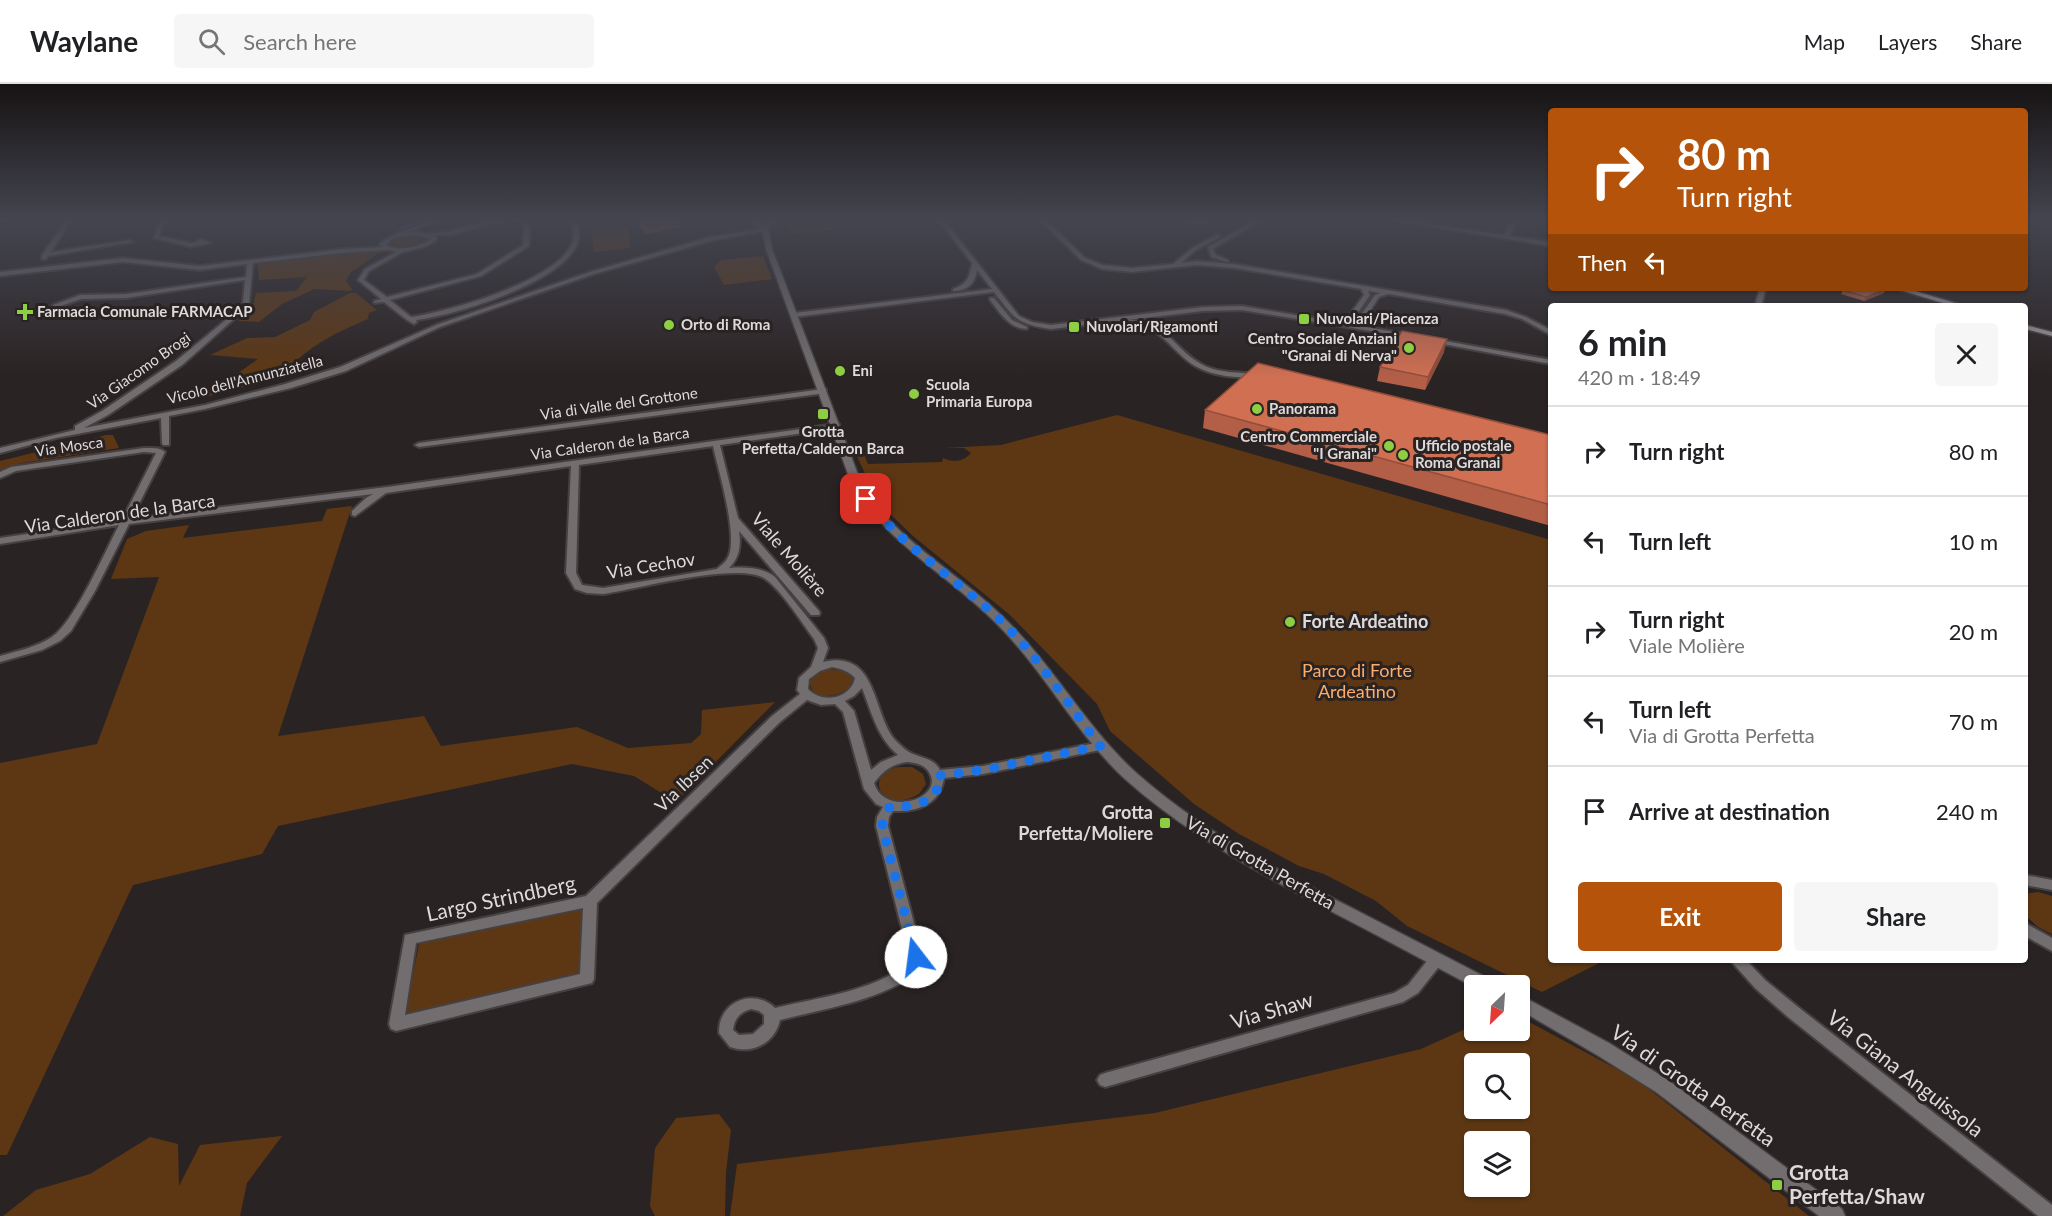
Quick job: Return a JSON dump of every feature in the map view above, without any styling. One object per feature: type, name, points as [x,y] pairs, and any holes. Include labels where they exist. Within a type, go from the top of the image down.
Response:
[{"type":"main road","points":[[1897,291],[1935,303]]},
{"type":"main road","points":[[1898,291],[1948,303]]},
{"type":"main road","points":[[2028,323],[2052,330]]},
{"type":"main road","points":[[2028,328],[2052,334]]},
{"type":"street","name":"Via Giacomo Brogi","points":[[65,434],[98,417],[179,363],[238,313],[246,303],[249,273]]},
{"type":"street","points":[[357,273],[353,278],[355,285],[410,328],[409,333],[401,341]]},
{"type":"street","points":[[365,273],[362,276],[363,283],[409,319],[419,325],[438,326]]},
{"type":"street","points":[[376,302],[484,273]]},
{"type":"street","points":[[409,319],[429,317],[500,294],[544,273]]},
{"type":"street","name":"Vicolo dell'Annunziatella","points":[[0,451],[65,434],[262,393],[312,379],[351,365],[438,326],[593,273]]},
{"type":"street","name":"Via di Grotta Perfetta","points":[[778,273],[857,484],[871,507],[900,535],[974,596],[1011,632],[1100,746],[1143,786],[1216,840],[1270,873],[1465,975]]},
{"type":"street","points":[[969,290],[973,273]]},
{"type":"street","points":[[981,273],[1020,320],[1041,326],[1118,321],[1138,322],[1159,329],[1191,361],[1203,367],[1221,373],[1264,376]]},
{"type":"street","points":[[1282,273],[1520,312],[1548,326]]},
{"type":"street","points":[[1286,273],[1517,315],[1548,331]]},
{"type":"street","points":[[56,312],[55,306],[80,297],[122,297],[248,278]]},
{"type":"street","points":[[1346,325],[1367,295],[1364,288]]},
{"type":"street","points":[[794,315],[969,290],[996,290]]},
{"type":"street","points":[[969,290],[1008,305]]},
{"type":"street","points":[[1356,327],[1377,296],[1388,292]]},
{"type":"street","points":[[992,299],[1010,321],[1030,329],[1053,331],[1190,310],[1249,308],[1548,361]]},
{"type":"street","points":[[385,309],[393,306]]},
{"type":"street","points":[[1159,329],[1158,324],[1162,319],[1190,310]]},
{"type":"street","points":[[1543,328],[1548,327]]},
{"type":"street","name":"Via di Valle del Grottone","points":[[419,445],[823,391]]},
{"type":"street","points":[[165,415],[166,443]]},
{"type":"street","name":"Via Calderon de la Barca","points":[[0,540],[314,506],[387,490],[836,426]]},
{"type":"street","name":"Via Cechov","points":[[575,462],[572,573],[578,587],[587,590],[607,590],[720,572],[733,557],[735,520],[716,443]]},
{"type":"street","name":"Via Mosca","points":[[0,475],[14,469],[155,450],[160,453],[122,525]]},
{"type":"street","points":[[355,513],[369,500],[387,490]]},
{"type":"street","name":"Viale Molière","points":[[735,520],[815,613]]},
{"type":"street","points":[[0,659],[38,648],[56,639],[67,629],[90,591],[122,525]]},
{"type":"street","name":"Via Calderon de la Barca","points":[[0,547],[122,525]]},
{"type":"street","name":"Viale Molière","points":[[720,572],[742,569],[764,574],[791,603],[822,643],[822,652],[816,668]]},
{"type":"street","points":[[791,603],[804,599]]},
{"type":"street","points":[[860,679],[856,690],[838,701],[819,701],[806,695],[802,690],[804,678],[816,668],[831,664],[846,666],[857,673],[866,685],[884,733],[909,758]]},
{"type":"street","name":"Via Ibsen","points":[[590,901],[776,719],[806,695]]},
{"type":"street","points":[[838,701],[848,711],[869,781],[875,798],[890,806],[911,807],[924,802],[938,786],[937,776],[930,765],[909,758],[894,760],[880,766],[869,781]]},
{"type":"street","points":[[937,776],[983,770],[1100,746]]},
{"type":"street","points":[[772,1015],[876,988],[906,976],[915,967],[916,957],[882,826],[890,806]]},
{"type":"street","points":[[2028,881],[2052,885]]},
{"type":"street","name":"Largo Strindberg","points":[[590,901],[587,979],[396,1024],[410,939],[590,901]]},
{"type":"street","points":[[2028,931],[2052,945]]},
{"type":"street","name":"Via Shaw","points":[[1105,1080],[1398,998],[1413,989],[1436,960]]},
{"type":"street","name":"Via Giana Anguissola","points":[[1740,963],[1792,1012],[2052,1216]]},
{"type":"street","name":"Via di Grotta Perfetta","points":[[1530,1008],[1612,1053],[1662,1086],[1835,1216]]},
{"type":"green space","points":[[259,273],[350,273],[346,281],[352,289],[350,291],[314,289],[282,304],[259,322],[238,321],[253,306],[256,293],[296,291],[307,277],[259,280]]},
{"type":"green space","points":[[717,273],[770,273],[772,279],[724,285]]},
{"type":"green space","points":[[350,293],[356,293],[377,310],[369,313],[368,319],[331,336],[305,353],[297,360],[308,361],[298,373],[202,398],[258,359],[210,355],[247,338],[275,337],[310,320],[314,312]]},
{"type":"green space","name":"Parco di Forte Ardeatino","points":[[1117,415],[1548,539],[1548,963],[1599,963],[1542,992],[1530,986],[1530,975],[1507,975],[1407,926],[1376,901],[1324,874],[1299,866],[1239,834],[1194,804],[1110,731],[1097,704],[1010,615],[913,536],[889,513],[876,497],[853,448],[862,450],[868,464],[942,462],[943,458],[958,461],[971,453],[964,448],[944,448],[1001,445]]},
{"type":"green space","points":[[113,435],[119,448],[22,463],[0,470],[0,461]]},
{"type":"green space","points":[[352,506],[278,736],[424,716],[441,746],[577,727],[628,748],[691,743],[701,734],[702,710],[775,702],[676,802],[634,776],[572,764],[278,826],[262,854],[133,885],[7,1155],[0,1155],[0,763],[97,744],[159,577],[111,579],[127,539],[146,531],[189,525],[183,538],[322,521],[327,509]]},
{"type":"green space","points":[[829,669],[847,672],[853,679],[850,687],[833,695],[815,693],[810,681],[817,673]]},
{"type":"green space","points":[[898,767],[912,767],[923,774],[926,784],[919,794],[909,799],[894,800],[881,792],[879,783],[882,775]]},
{"type":"green space","points":[[2038,892],[2052,896],[2052,934],[2038,927],[2028,918],[2028,894]]},
{"type":"green space","points":[[583,908],[580,974],[405,1015],[419,944]]},
{"type":"green space","points":[[1530,1022],[1639,1081],[1809,1216],[730,1216],[737,1164],[1155,1113],[1421,1049],[1464,1030],[1464,1041],[1530,1041]]},
{"type":"green space","points":[[719,1114],[731,1130],[726,1172],[725,1216],[655,1216],[650,1206],[655,1148],[676,1118]]},
{"type":"green space","points":[[282,1136],[247,1183],[240,1216],[3,1216],[36,1190],[90,1174],[150,1137],[178,1144],[179,1186],[200,1145]]},
{"type":"building","points":[[1846,291],[1881,291],[1866,297]]},
{"type":"building","points":[[1402,331],[1447,339],[1428,377],[1380,367]]},
{"type":"building","name":"Centro Commerciale \"I Granai\"","points":[[1258,363],[1548,434],[1548,504],[1205,410]]},
{"type":"place","name":"Farmacia Comunale FARMACAP","points":[[25,312]]},
{"type":"place","name":"Nuvolari/Piacenza","points":[[1304,319]]},
{"type":"place","name":"Orto di Roma","points":[[669,325]]},
{"type":"place","name":"Nuvolari/Rigamonti","points":[[1074,327]]},
{"type":"place","name":"Centro Sociale Anziani \"Granai di Nerva\"","points":[[1409,348]]},
{"type":"place","name":"Eni","points":[[840,371]]},
{"type":"place","name":"Scuola Primaria Europa","points":[[914,394]]},
{"type":"place","name":"Panorama","points":[[1257,409]]},
{"type":"place","name":"Grotta Perfetta/Calderon Barca","points":[[823,414]]},
{"type":"place","name":"Centro Commerciale \"I Granai\"","points":[[1389,446]]},
{"type":"place","name":"Ufficio postale Roma Granai","points":[[1403,455]]},
{"type":"place","name":"Forte Ardeatino","points":[[1290,622]]},
{"type":"place","name":"Grotta Perfetta/Moliere","points":[[1165,823]]},
{"type":"place","name":"Grotta Perfetta/Shaw","points":[[1777,1185]]},
{"type":"route","points":[[866,499],[878,515],[974,596],[1023,644],[1100,746],[983,770],[937,776],[938,786],[924,802],[911,807],[890,806],[883,818],[882,826],[916,957]]}]
